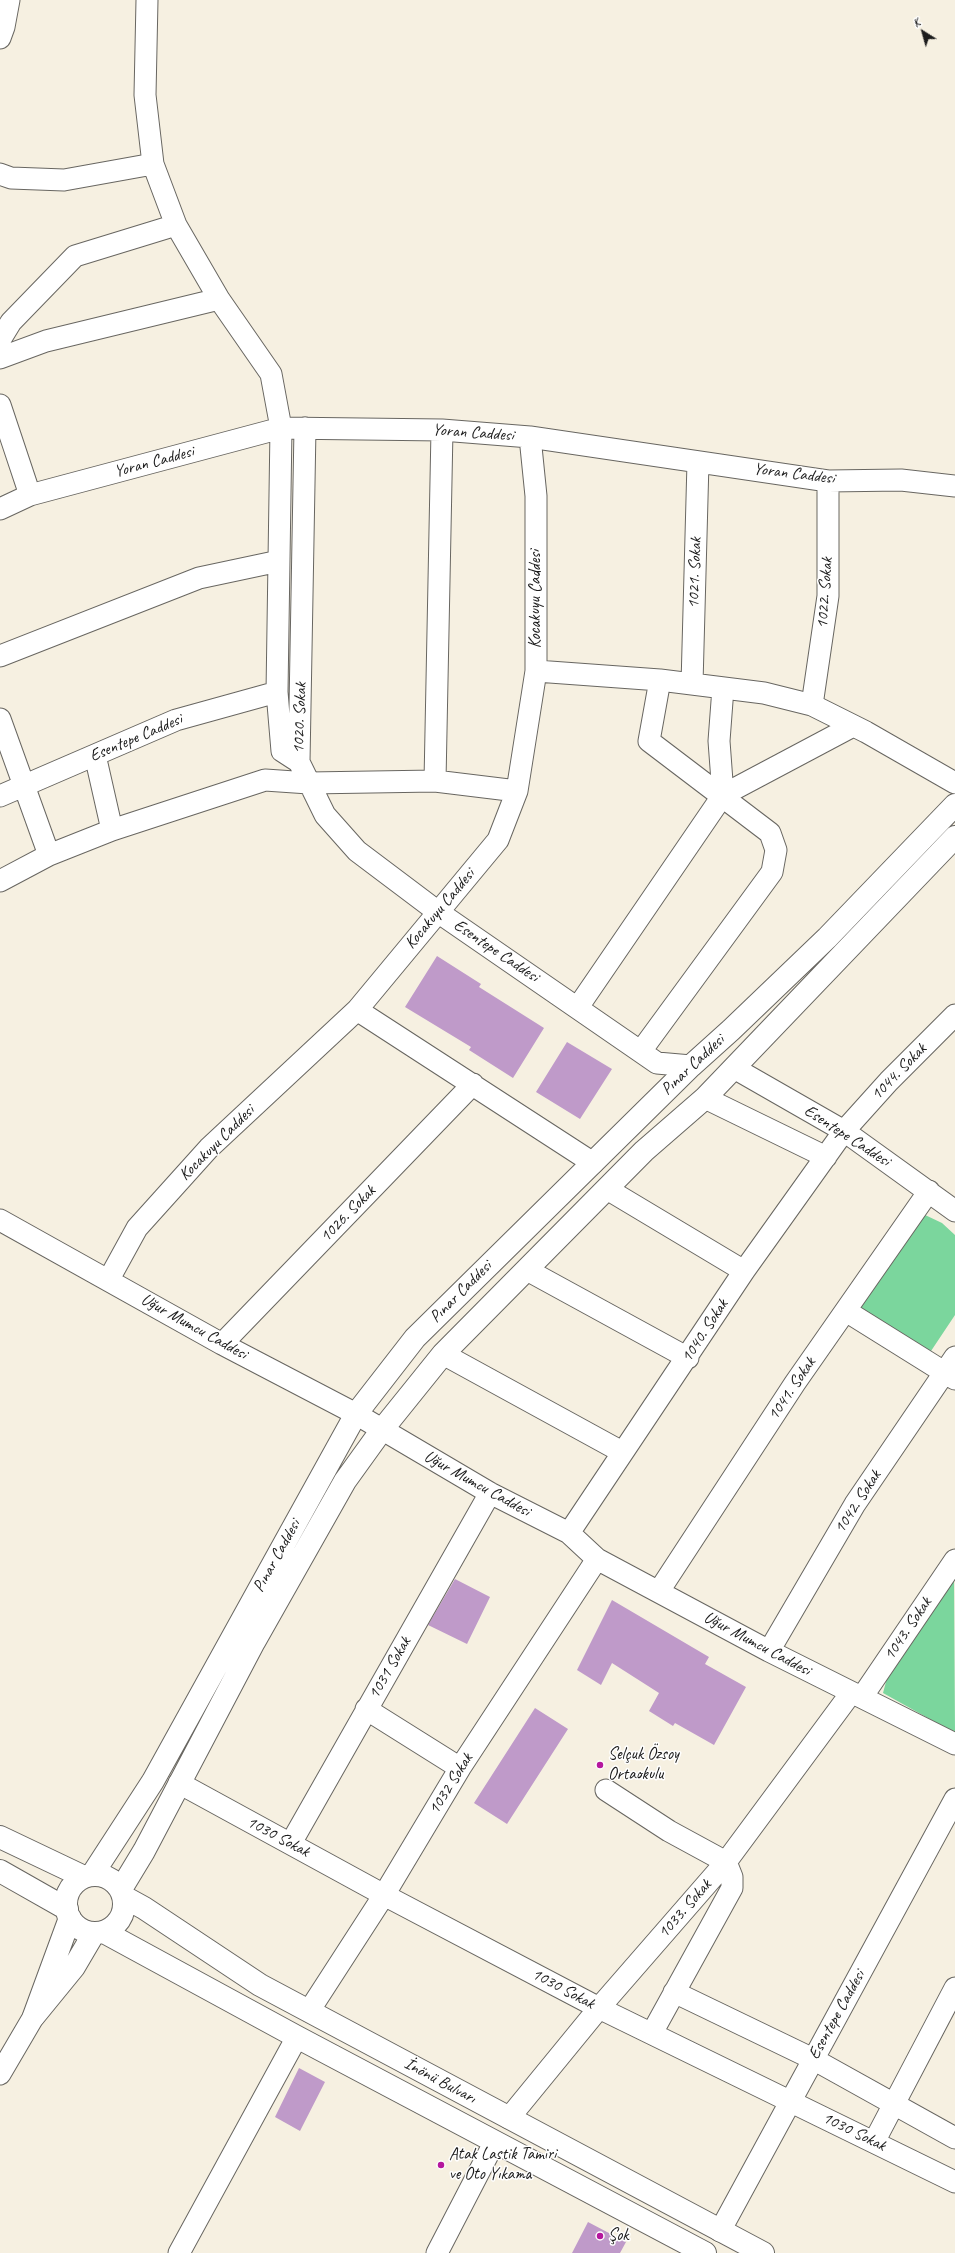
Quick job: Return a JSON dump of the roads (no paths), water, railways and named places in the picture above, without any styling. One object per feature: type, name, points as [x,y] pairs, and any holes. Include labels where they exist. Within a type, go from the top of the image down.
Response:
[{"type":"main road","name":"Pınar Caddesi","points":[[88,1876],[128,1823],[153,1781],[356,1414],[415,1338],[691,1066],[828,938],[955,806]]},
{"type":"main road","name":"Pınar Caddesi","points":[[122,1893],[254,1642],[346,1481],[381,1431],[443,1354],[644,1152],[705,1098],[955,837]]},
{"type":"main road","points":[[705,1098],[691,1066],[734,1068]]},
{"type":"main road","points":[[0,1837],[88,1876],[108,1877],[122,1893],[122,1914],[112,1928],[99,1932],[84,1931],[68,1914],[0,1871]]},
{"type":"main road","points":[[34,2016],[68,1914],[70,1890],[75,1882],[88,1876]]},
{"type":"main road","name":"İnönü Bulvarı","points":[[122,1893],[260,1985],[763,2253]]},
{"type":"main road","points":[[34,2016],[74,1967],[99,1932]]},
{"type":"main road","name":"İnönü Bulvarı","points":[[99,1932],[494,2143],[702,2252]]},
{"type":"main road","points":[[494,2143],[509,2118]]},
{"type":"main road","points":[[702,2252],[720,2231]]},
{"type":"street","points":[[0,38],[4,27],[9,0]]},
{"type":"street","name":"1020. Sokak","points":[[147,0],[145,95],[153,164],[176,225],[220,300],[271,374],[281,428],[277,692],[282,751],[299,762]]},
{"type":"street","points":[[0,174],[11,178],[64,180],[153,164]]},
{"type":"street","points":[[0,340],[11,322],[75,256],[176,225]]},
{"type":"street","points":[[0,358],[46,341],[220,300]]},
{"type":"street","points":[[0,405],[30,495]]},
{"type":"street","name":"Yoran Caddesi","points":[[0,510],[30,495],[281,428],[442,430],[530,437],[828,481],[902,480],[955,486]]},
{"type":"street","name":"1020. Sokak","points":[[299,762],[305,428]]},
{"type":"street","points":[[435,781],[442,430]]},
{"type":"street","name":"Kocakuyu Caddesi","points":[[109,1279],[137,1228],[209,1148],[357,1010],[498,840],[517,791],[536,671],[536,496],[530,437]]},
{"type":"street","name":"1021. Sokak","points":[[692,684],[698,462]]},
{"type":"street","name":"1022. Sokak","points":[[812,705],[828,596],[828,481]]},
{"type":"street","points":[[0,656],[199,578],[279,561]]},
{"type":"street","points":[[536,671],[660,680],[764,693],[812,705],[955,783]]},
{"type":"street","points":[[641,1051],[772,872],[776,850],[770,833],[723,795],[649,741],[660,680]]},
{"type":"street","points":[[723,688],[719,741],[723,795]]},
{"type":"street","name":"Esentepe Caddesi","points":[[0,796],[176,720],[277,692]]},
{"type":"street","points":[[0,719],[49,855]]},
{"type":"street","points":[[578,1007],[723,795],[853,726]]},
{"type":"street","points":[[95,755],[112,830]]},
{"type":"street","name":"Esentepe Caddesi","points":[[299,762],[325,815],[357,851],[438,912],[578,1007],[657,1063],[691,1066]]},
{"type":"street","points":[[0,881],[49,855],[112,830],[265,780],[309,783],[435,781],[517,791]]},
{"type":"street","points":[[357,1010],[593,1163]]},
{"type":"street","name":"1044. Sokak","points":[[844,1131],[889,1081],[955,1015]]},
{"type":"street","name":"Esentepe Caddesi","points":[[734,1068],[844,1131],[955,1211]]},
{"type":"street","name":"1026. Sokak","points":[[222,1344],[473,1084]]},
{"type":"street","name":"Esentepe Caddesi","points":[[705,1098],[826,1157]]},
{"type":"street","name":"1040. Sokak","points":[[569,1533],[622,1452],[688,1358],[744,1272],[844,1131]]},
{"type":"street","points":[[607,1189],[744,1272]]},
{"type":"street","name":"1041. Sokak","points":[[659,1592],[795,1384],[929,1191]]},
{"type":"street","name":"Uğur Mumcu Caddesi","points":[[0,1220],[109,1279],[222,1344],[356,1414],[381,1431],[490,1494],[569,1533],[596,1560],[768,1651],[955,1744]]},
{"type":"street","points":[[527,1270],[688,1358]]},
{"type":"street","points":[[846,1310],[952,1370]]},
{"type":"street","points":[[443,1354],[622,1452]]},
{"type":"street","name":"1042. Sokak","points":[[768,1651],[855,1504],[952,1370]]},
{"type":"street","name":"1031 Sokak","points":[[291,1843],[366,1709],[490,1494]]},
{"type":"street","name":"1032 Sokak","points":[[309,2011],[384,1895],[460,1768],[596,1560]]},
{"type":"street","name":"1043. Sokak","points":[[856,1695],[955,1560]]},
{"type":"street","name":"1033. Sokak","points":[[509,2118],[599,2008],[726,1862],[856,1695]]},
{"type":"street","points":[[366,1709],[460,1768]]},
{"type":"street","name":"1030 Sokak","points":[[179,1783],[384,1895],[599,2008],[790,2100],[955,2182]]},
{"type":"street","points":[[606,1790],[669,1831],[726,1862],[732,1877],[732,1888],[652,2033]]},
{"type":"street","name":"Esentepe Caddesi","points":[[720,2231],[955,1799]]},
{"type":"street","points":[[874,2142],[955,1988]]},
{"type":"street","points":[[674,1992],[813,2059],[955,2138]]},
{"type":"street","points":[[2,2065],[34,2016]]},
{"type":"street","points":[[183,2252],[297,2038]]},
{"type":"street","points":[[437,2253],[494,2143]]},
{"type":"place","name":"Selçuk Özsoy Ortaokulu","points":[[600,1765]]},
{"type":"place","name":"Atak Lastik Tamiri ve Oto Yıkama","points":[[441,2165]]},
{"type":"place","name":"Şok","points":[[600,2236]]}]
